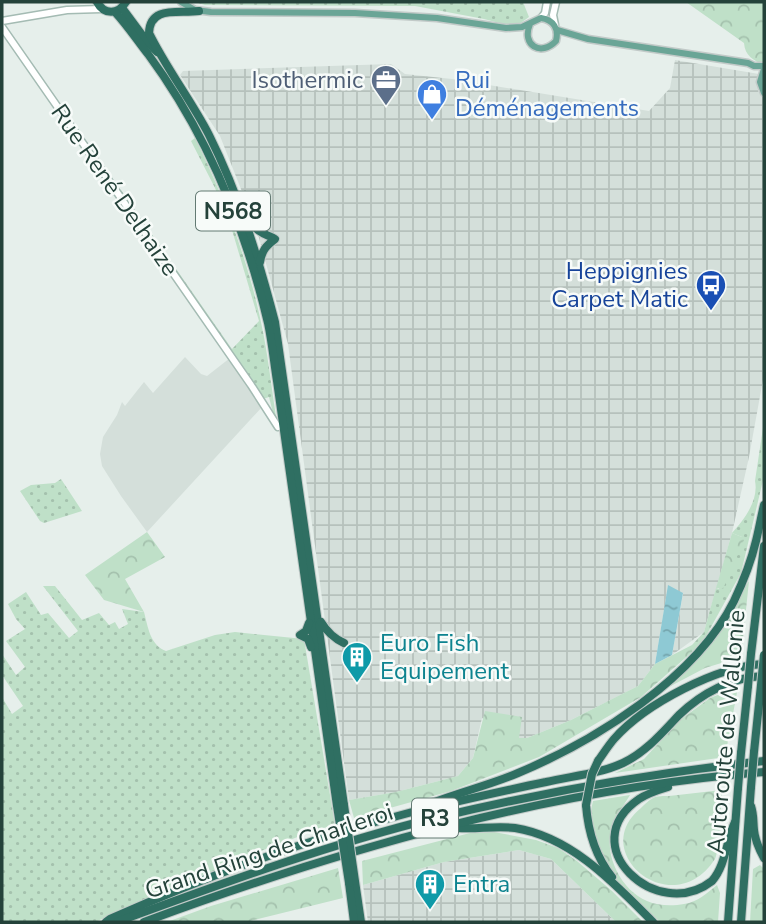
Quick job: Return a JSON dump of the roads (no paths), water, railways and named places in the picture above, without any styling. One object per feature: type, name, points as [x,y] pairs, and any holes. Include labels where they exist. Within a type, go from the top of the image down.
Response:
[{"type":"highway","points":[[99,5],[110,12],[121,7]]},
{"type":"highway","name":"N568","points":[[121,7],[170,68],[208,134],[244,214],[260,264],[275,322],[314,620]]},
{"type":"highway","name":"N568","points":[[121,7],[125,23],[177,95],[221,180],[240,227],[268,324],[360,922]]},
{"type":"highway","points":[[170,68],[150,34],[149,24],[163,12],[199,11]]},
{"type":"highway","points":[[244,214],[254,228],[275,239],[262,251],[260,264]]},
{"type":"highway","points":[[278,427],[285,437]]},
{"type":"highway","points":[[414,812],[434,802],[518,773],[542,761],[616,721],[660,689],[697,653],[733,603],[748,568],[764,505]]},
{"type":"highway","name":"Autoroute de Wallonie","points":[[728,922],[741,753],[764,546]]},
{"type":"highway","points":[[314,620],[335,639],[344,643],[332,647],[320,661],[308,639],[300,635],[314,620]]},
{"type":"highway","name":"Autoroute de Wallonie","points":[[741,922],[749,804],[764,654]]},
{"type":"highway","points":[[622,891],[605,869],[594,848],[587,820],[586,805],[598,761],[613,740],[626,728],[672,696],[713,676],[764,664]]},
{"type":"highway","points":[[106,922],[177,889],[236,866],[352,829],[502,790],[586,774],[621,764],[649,747],[693,703],[706,694],[739,680],[762,681]]},
{"type":"highway","name":"Grand Ring de Charleroi","points":[[117,922],[290,861],[433,819],[536,795],[604,783],[764,761]]},
{"type":"highway","name":"Grand Ring de Charleroi","points":[[144,922],[398,838],[537,805],[683,780],[764,772]]},
{"type":"highway","points":[[683,780],[639,799],[621,819],[615,837],[616,855],[622,872],[635,888],[665,900],[698,893],[710,883],[719,870],[735,822]]},
{"type":"highway","points":[[749,804],[755,816],[757,843],[764,858]]},
{"type":"highway","points":[[447,827],[515,828],[551,839],[582,858],[622,891],[653,922]]},
{"type":"highway","name":"N568","points":[[352,882],[354,922]]},
{"type":"main road","points":[[181,2],[199,11],[369,13],[438,18],[506,28],[522,27],[536,20],[547,19],[556,28],[588,39]]},
{"type":"main road","points":[[530,24],[528,38],[533,46],[543,49],[556,41],[570,38],[588,39],[748,63],[764,67],[760,76]]},
{"type":"main road","points":[[506,28],[528,38]]},
{"type":"main road","points":[[556,28],[556,41]]},
{"type":"main road","points":[[754,66],[760,76],[764,93]]},
{"type":"street","points":[[79,9],[90,2]]},
{"type":"street","points":[[541,19],[547,2]]},
{"type":"street","points":[[556,2],[553,15],[556,28]]},
{"type":"street","points":[[2,21],[99,5]]},
{"type":"street","name":"Rue René Delhaize","points":[[2,27],[278,427]]},
{"type":"water","points":[[668,585],[683,593],[672,655],[655,664]]},
{"type":"place","name":"Isothermic","points":[[386,107]]},
{"type":"place","name":"Rui Déménagements","points":[[432,121]]},
{"type":"place","name":"Heppignies Carpet Matic","points":[[711,312]]},
{"type":"place","name":"Euro Fish Equipement","points":[[357,684]]},
{"type":"place","name":"Entra","points":[[430,911]]}]
